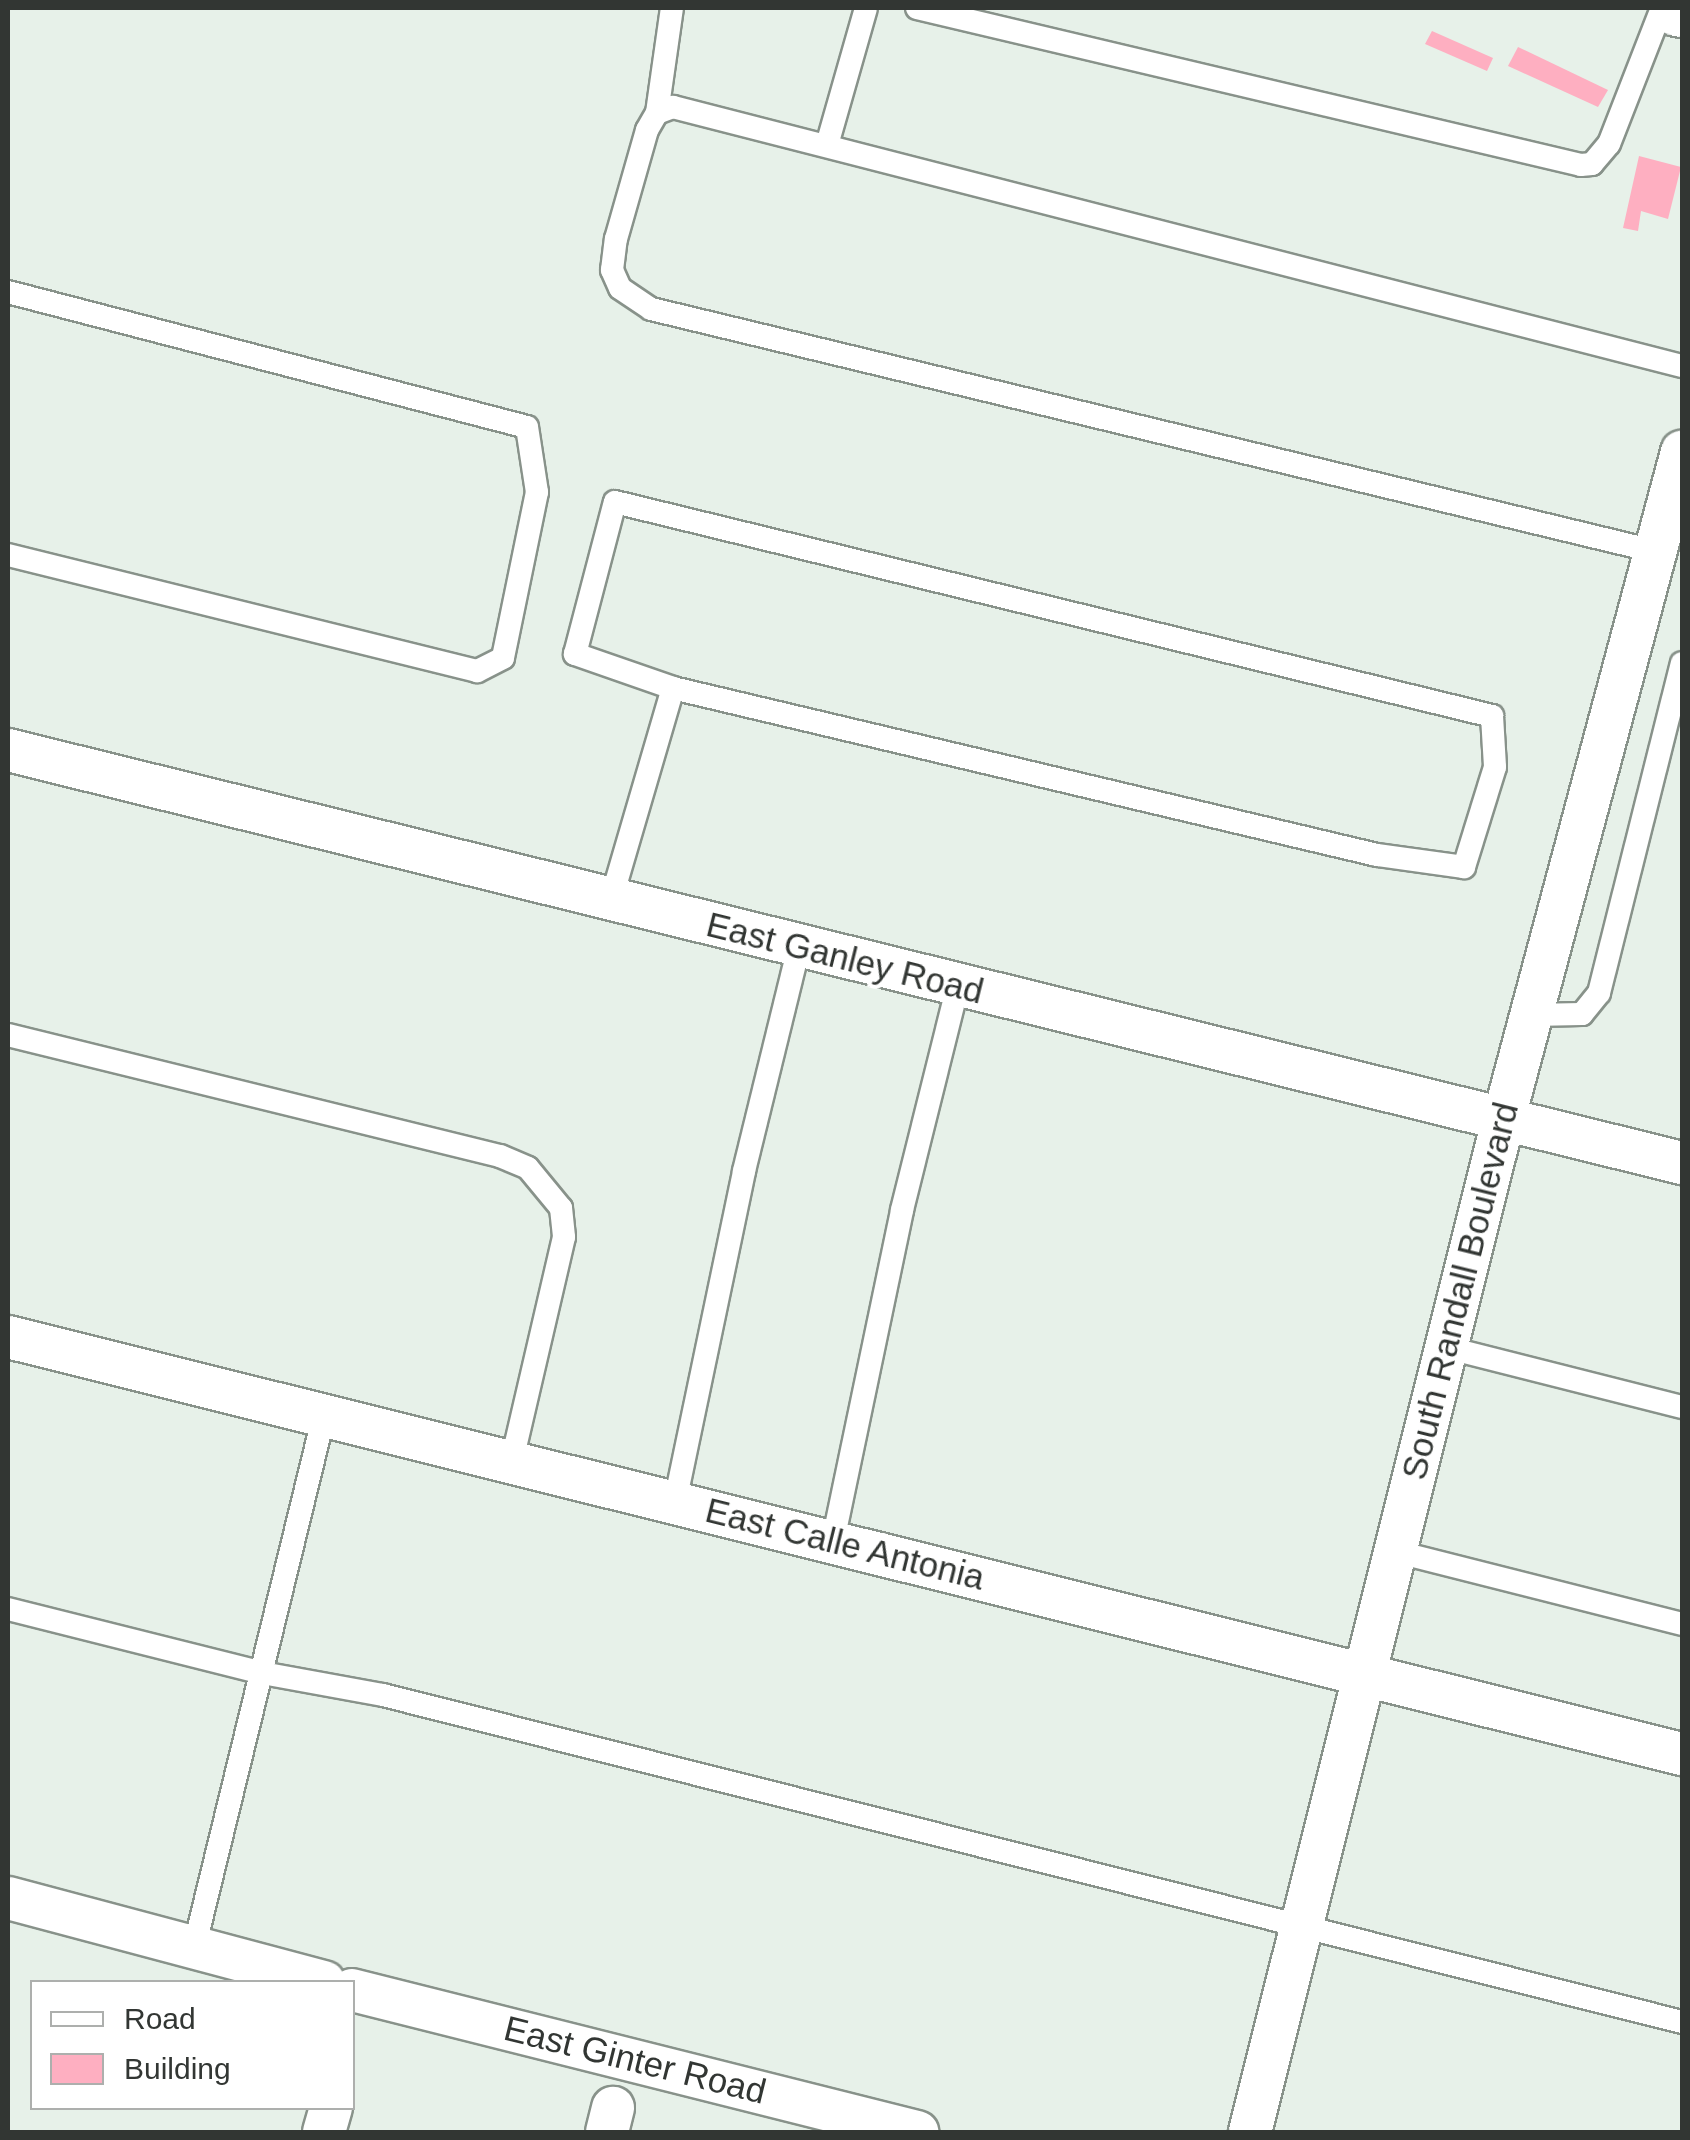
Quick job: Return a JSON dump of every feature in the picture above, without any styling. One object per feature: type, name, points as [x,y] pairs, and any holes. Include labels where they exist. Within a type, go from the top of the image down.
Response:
[{"type":"street","name":"South Randall Boulevard","points":[[1250,2132],[1503,1121],[1681,461]]},
{"type":"street","name":"East Ganley Road","points":[[8,750],[1682,1163]]},
{"type":"street","name":"East Calle Antonia","points":[[8,1337],[1682,1754]]},
{"type":"street","points":[[8,1898],[316,1980]]},
{"type":"street","name":"East Ginter Road","points":[[355,1991],[896,2130]]},
{"type":"lane","points":[[672,8],[657,113],[612,270],[620,288],[651,309],[1658,552]]},
{"type":"lane","points":[[827,144],[866,8]]},
{"type":"lane","points":[[917,8],[1582,166],[1592,164],[1609,144],[1662,8]]},
{"type":"lane","points":[[657,113],[699,112],[1682,366]]},
{"type":"lane","points":[[8,292],[527,427],[537,492],[503,658],[478,671],[8,555]]},
{"type":"lane","points":[[616,502],[1492,716],[1495,766],[1464,867],[1376,855],[673,688],[575,654],[616,502]]},
{"type":"lane","points":[[1532,1016],[1582,1014],[1599,994],[1682,662]]},
{"type":"lane","points":[[612,900],[673,688]]},
{"type":"lane","points":[[674,1502],[744,1171],[800,947]]},
{"type":"lane","points":[[833,1541],[902,1210],[958,986]]},
{"type":"lane","points":[[8,1035],[500,1156],[528,1168],[561,1208],[564,1236],[512,1461]]},
{"type":"lane","points":[[1445,1347],[1682,1407]]},
{"type":"lane","points":[[194,1948],[324,1415]]},
{"type":"lane","points":[[1394,1551],[1682,1624]]},
{"type":"lane","points":[[8,1608],[262,1672],[383,1695],[1682,2022]]},
{"type":"building","points":[[1432,31],[1493,58],[1487,71],[1425,44]]},
{"type":"building","points":[[1518,47],[1608,90],[1598,107],[1508,66]]},
{"type":"building","points":[[1639,156],[1681,167],[1668,219],[1641,211],[1638,231],[1623,228]]}]
